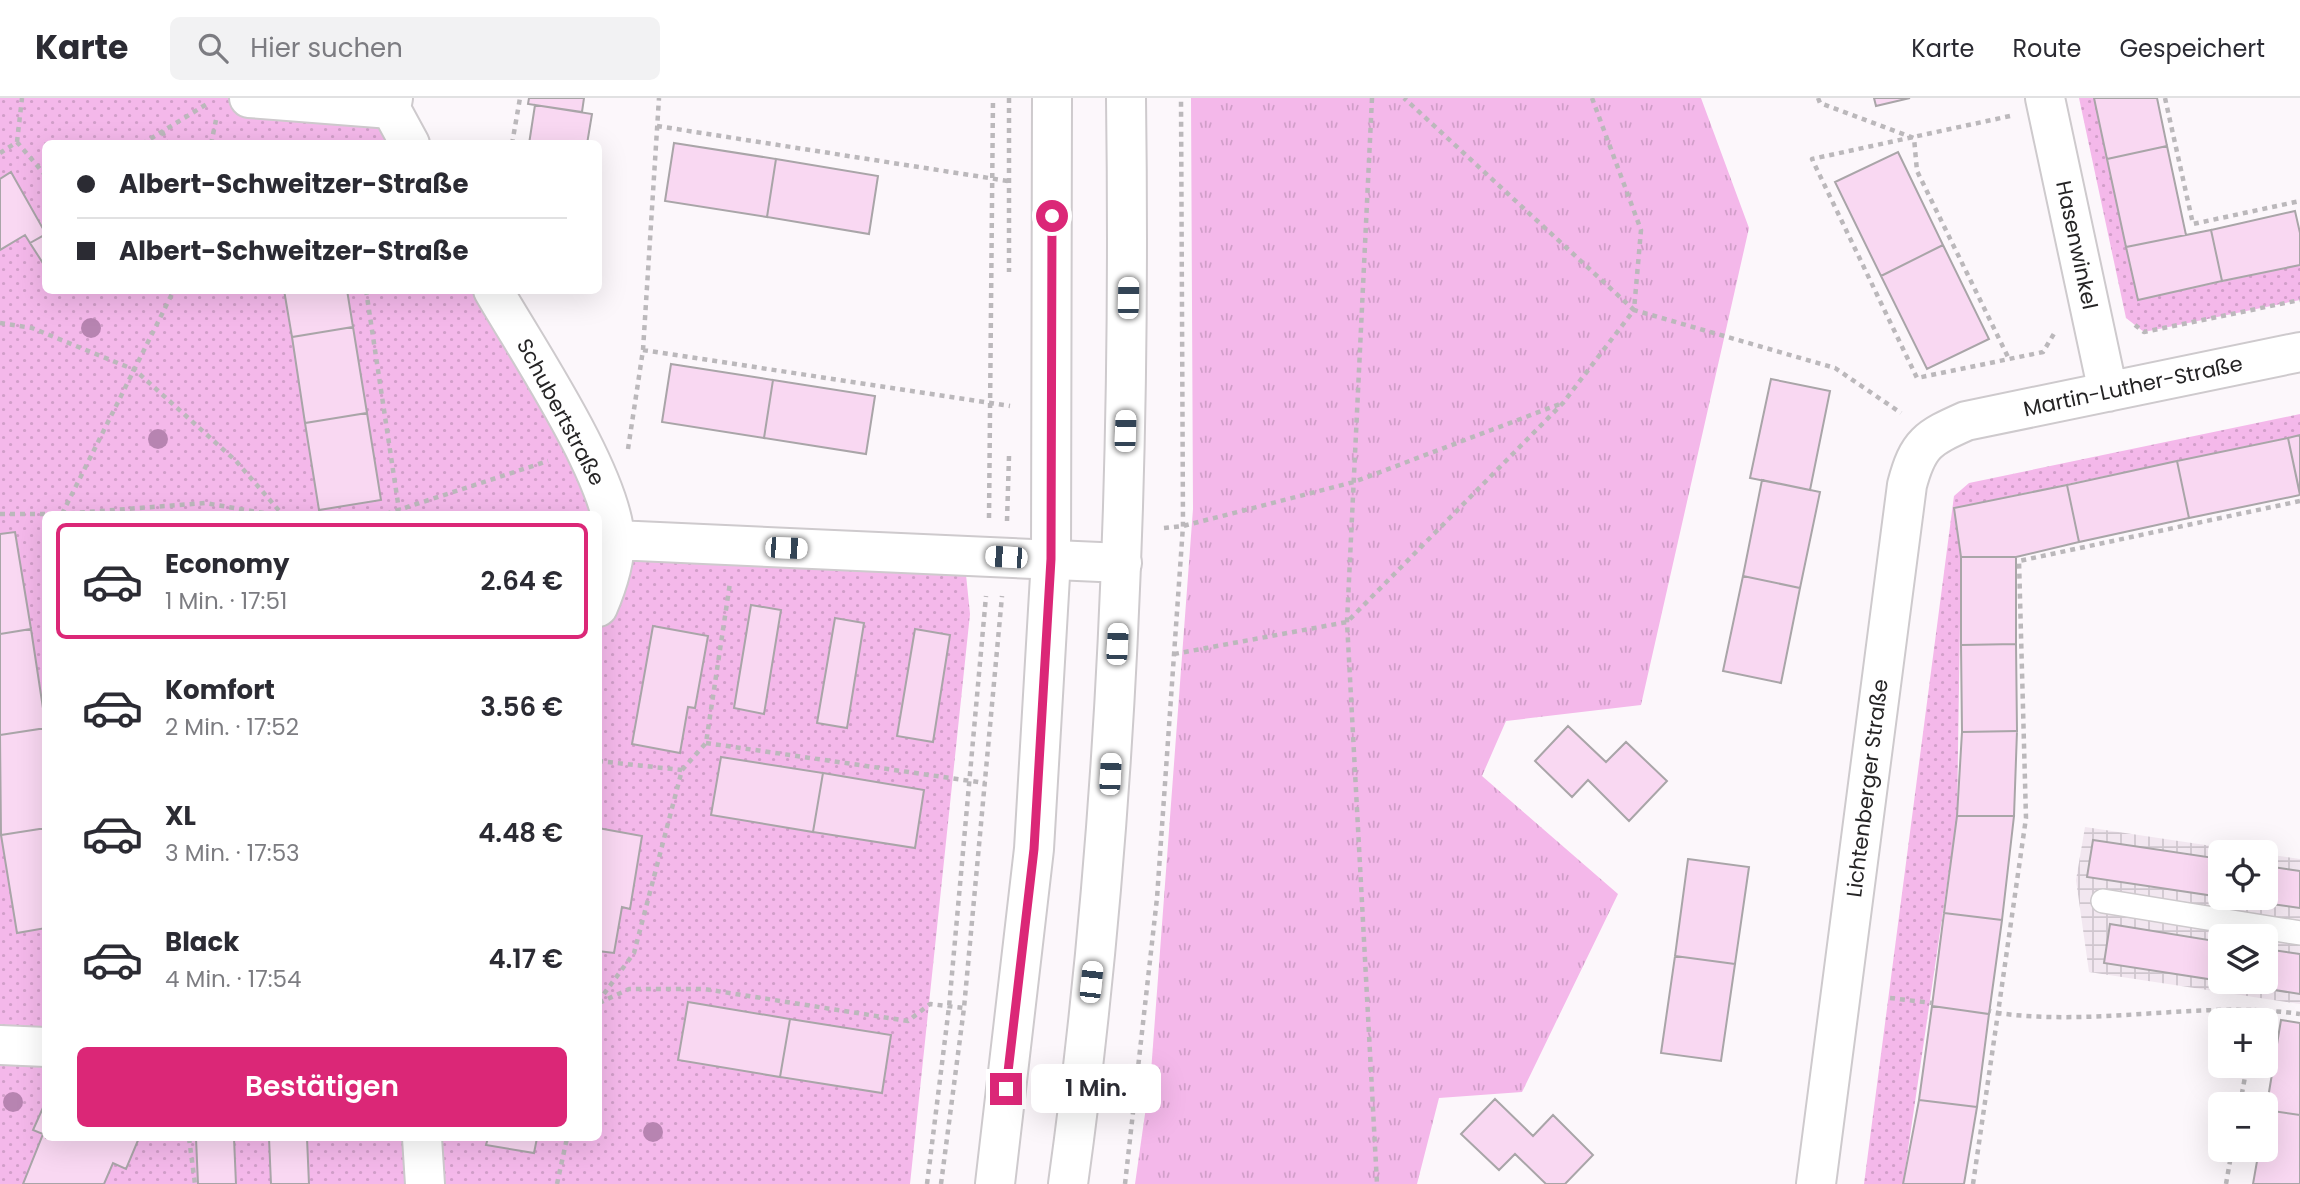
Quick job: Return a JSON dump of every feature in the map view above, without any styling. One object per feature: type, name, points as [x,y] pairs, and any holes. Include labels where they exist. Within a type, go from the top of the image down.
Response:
[{"type":"street","points":[[249,98],[392,104],[408,140]]},
{"type":"street","points":[[995,1184],[1034,849],[1051,559],[1052,98]]},
{"type":"street","points":[[1068,1184],[1105,851],[1122,563],[1128,272],[1126,98]]},
{"type":"street","name":"Hasenwinkel","points":[[2030,107],[2108,392]]},
{"type":"street","name":"Schubertstraße","points":[[495,294],[607,498],[615,540],[609,581],[602,598]]},
{"type":"street","name":"Martin-Luther-Straße","points":[[1950,428],[2300,352]]},
{"type":"street","name":"Lichtenberger Straße","points":[[1816,1184],[1907,485],[1914,457],[1950,428]]},
{"type":"street","points":[[615,540],[1122,563]]},
{"type":"street","points":[[0,1045],[42,1047]]},
{"type":"street","points":[[422,1141],[425,1184]]},
{"type":"lane","points":[[2104,901],[2300,933]]},
{"type":"path","points":[[22,98],[17,142],[42,171]]},
{"type":"path","points":[[148,140],[216,98]]},
{"type":"path","points":[[513,140],[520,98]]},
{"type":"path","points":[[627,458],[643,350],[659,98]]},
{"type":"path","points":[[942,1184],[964,1008],[985,783],[997,557],[989,402],[993,98]]},
{"type":"path","points":[[1009,98],[1009,274]]},
{"type":"path","points":[[1125,1184],[1157,898],[1183,526],[1181,98]]},
{"type":"path","points":[[1372,98],[1347,622],[1377,1184]]},
{"type":"path","points":[[1404,98],[1634,310],[1835,368],[1950,428]]},
{"type":"path","points":[[1174,654],[1347,622],[1563,403],[1634,310],[1641,230],[1592,98]]},
{"type":"path","points":[[1818,98],[1820,103],[1914,138]]},
{"type":"path","points":[[2165,98],[2193,224],[2300,201]]},
{"type":"path","points":[[2030,107],[1914,138],[1812,159],[1916,378],[2043,352],[2057,329]]},
{"type":"path","points":[[657,126],[1008,181]]},
{"type":"path","points":[[162,131],[165,140]]},
{"type":"path","points":[[1914,138],[1917,170],[2009,359]]},
{"type":"path","points":[[0,153],[17,142]]},
{"type":"path","points":[[63,511],[172,294]]},
{"type":"path","points":[[367,294],[400,510]]},
{"type":"path","points":[[2126,318],[2144,332],[2300,300]]},
{"type":"path","points":[[0,323],[32,328],[135,370],[236,461],[279,511]]},
{"type":"path","points":[[643,350],[1010,406]]},
{"type":"path","points":[[1010,392],[1010,419]]},
{"type":"path","points":[[1164,528],[1183,526],[1354,482],[1563,403]]},
{"type":"path","points":[[927,1184],[949,1007],[970,780],[1009,447]]},
{"type":"path","points":[[396,511],[582,449]]},
{"type":"path","points":[[1973,1184],[2026,818],[2019,561],[2300,501]]},
{"type":"path","points":[[100,511],[205,503],[252,511]]},
{"type":"path","points":[[0,514],[42,514]]},
{"type":"path","points":[[602,998],[635,953],[682,770],[706,743],[735,545]]},
{"type":"path","points":[[706,743],[985,783]]},
{"type":"path","points":[[602,761],[682,770]]},
{"type":"path","points":[[602,1001],[629,989],[691,989],[908,1021],[930,1004],[964,1008]]},
{"type":"path","points":[[1890,998],[1932,1003]]},
{"type":"path","points":[[1990,1011],[2030,1017],[2208,1011]]},
{"type":"path","points":[[2278,1011],[2300,1014]]},
{"type":"path","points":[[190,1141],[195,1184]]},
{"type":"path","points":[[557,1184],[566,1141]]},
{"type":"path","points":[[2226,1184],[2230,1162]]},
{"type":"shaded area","points":[[2085,827],[2208,845],[2208,910],[2278,910],[2278,856],[2300,859],[2300,1004],[2234,994],[2278,994],[2278,924],[2208,924],[2208,990],[2089,972],[2076,880]]},
{"type":"green space","points":[[0,98],[251,98],[391,109],[408,140],[42,140],[42,294],[494,294],[601,511],[42,511],[42,1141],[602,1141],[602,513],[615,539],[964,555],[970,614],[910,1184],[0,1184]]},
{"type":"green space","points":[[1191,98],[1701,98],[1749,228],[1641,705],[1506,721],[1482,776],[1618,894],[1522,1092],[1439,1098],[1417,1184],[1135,1184],[1151,1072],[1193,509]]},
{"type":"green space","points":[[2079,98],[2094,98],[2138,300],[2300,265],[2300,300],[2144,332],[2126,318]]},
{"type":"green space","points":[[2300,414],[2300,435],[1954,508],[1961,557],[1957,816],[1903,1184],[1864,1184],[1954,496],[1969,483]]},
{"type":"building","points":[[529,98],[584,98],[582,112],[528,104]]},
{"type":"building","points":[[1874,98],[1910,98],[1876,106]]},
{"type":"building","points":[[2094,98],[2157,98],[2167,146],[2107,159]]},
{"type":"building","points":[[535,105],[592,114],[588,140],[530,140]]},
{"type":"building","points":[[674,143],[776,159],[767,217],[665,201]]},
{"type":"building","points":[[2167,146],[2186,235],[2126,247],[2107,159]]},
{"type":"building","points":[[1898,152],[1943,245],[1881,276],[1835,182]]},
{"type":"building","points":[[776,159],[878,176],[869,234],[767,217]]},
{"type":"building","points":[[11,172],[42,227],[42,236],[30,243],[25,235],[0,250],[0,179]]},
{"type":"building","points":[[2295,211],[2300,233],[2300,265],[2222,281],[2211,230]]},
{"type":"building","points":[[2211,230],[2222,281],[2138,300],[2126,247]]},
{"type":"building","points":[[42,236],[42,262],[30,243]]},
{"type":"building","points":[[1943,245],[1989,339],[1927,369],[1881,276]]},
{"type":"building","points":[[285,294],[348,294],[353,327],[292,337]]},
{"type":"building","points":[[353,327],[367,413],[305,423],[292,337]]},
{"type":"building","points":[[671,364],[773,380],[764,438],[662,422]]},
{"type":"building","points":[[1771,379],[1830,391],[1810,490],[1750,478]]},
{"type":"building","points":[[773,380],[875,396],[866,454],[764,438]]},
{"type":"building","points":[[367,413],[381,500],[319,510],[305,423]]},
{"type":"building","points":[[2300,435],[2300,494],[2288,438]]},
{"type":"building","points":[[2288,438],[2300,495],[2189,518],[2177,461]]},
{"type":"building","points":[[2177,461],[2189,518],[2079,542],[2067,485]]},
{"type":"building","points":[[1762,480],[1820,492],[1800,588],[1743,576]]},
{"type":"building","points":[[2067,485],[2079,542],[2016,557],[1961,557],[1954,508]]},
{"type":"building","points":[[15,532],[31,629],[0,634],[0,534]]},
{"type":"building","points":[[1961,557],[2016,557],[2016,644],[1961,645]]},
{"type":"building","points":[[1743,576],[1800,588],[1781,683],[1723,671]]},
{"type":"building","points":[[751,605],[781,610],[764,714],[734,708]]},
{"type":"building","points":[[835,618],[864,623],[847,728],[817,723]]},
{"type":"building","points":[[653,626],[708,636],[695,708],[688,707],[680,753],[632,744]]},
{"type":"building","points":[[31,629],[42,702],[42,729],[0,735],[0,634]]},
{"type":"building","points":[[915,629],[950,635],[933,742],[897,736]]},
{"type":"building","points":[[2016,644],[2017,731],[1962,732],[1961,645]]},
{"type":"building","points":[[1568,726],[1606,762],[1626,742],[1667,781],[1629,821],[1588,780],[1572,797],[1535,761]]},
{"type":"building","points":[[42,729],[42,829],[1,835],[0,735]]},
{"type":"building","points":[[2017,731],[2014,816],[1957,816],[1962,732]]},
{"type":"building","points":[[721,757],[823,773],[813,832],[711,815]]},
{"type":"building","points":[[823,773],[924,790],[915,848],[813,832]]},
{"type":"building","points":[[1957,816],[2014,816],[2002,920],[1944,913]]},
{"type":"building","points":[[42,829],[42,929],[17,933],[1,835]]},
{"type":"building","points":[[602,829],[642,836],[630,909],[622,907],[614,953],[602,952]]},
{"type":"building","points":[[2093,840],[2208,857],[2208,895],[2087,877]]},
{"type":"building","points":[[1688,859],[1749,867],[1735,964],[1675,956]]},
{"type":"building","points":[[2278,868],[2300,871],[2300,908],[2278,905]]},
{"type":"building","points":[[1944,913],[2002,920],[1989,1014],[1932,1006]]},
{"type":"building","points":[[2110,924],[2208,940],[2208,979],[2104,963]]},
{"type":"building","points":[[2278,951],[2300,954],[2300,994],[2278,991]]},
{"type":"building","points":[[1675,956],[1735,964],[1721,1061],[1661,1053]]},
{"type":"building","points":[[688,1002],[790,1019],[780,1077],[678,1060]]},
{"type":"building","points":[[1932,1006],[1989,1014],[1977,1107],[1919,1100]]},
{"type":"building","points":[[790,1019],[891,1035],[882,1093],[780,1077]]},
{"type":"building","points":[[2281,1020],[2300,1023],[2300,1115],[2278,1112],[2278,1092],[2269,1092],[2271,1078],[2278,1078]]},
{"type":"building","points":[[1495,1099],[1533,1136],[1553,1115],[1593,1155],[1565,1184],[1546,1184],[1515,1154],[1499,1170],[1461,1134]]},
{"type":"building","points":[[1919,1100],[1977,1107],[1964,1184],[1903,1184]]},
{"type":"building","points":[[42,1110],[42,1134],[33,1130]]},
{"type":"building","points":[[2278,1112],[2300,1115],[2300,1184],[2253,1184],[2257,1162],[2278,1162]]},
{"type":"building","points":[[42,1136],[42,1141],[138,1141],[126,1169],[113,1163],[104,1184],[23,1184]]},
{"type":"building","points":[[196,1141],[234,1141],[236,1184],[198,1184]]},
{"type":"building","points":[[269,1141],[307,1141],[309,1184],[271,1184]]},
{"type":"building","points":[[487,1141],[536,1141],[534,1153],[486,1145]]},
{"type":"route","points":[[1006,1089],[1034,849],[1051,559],[1052,216]]}]
